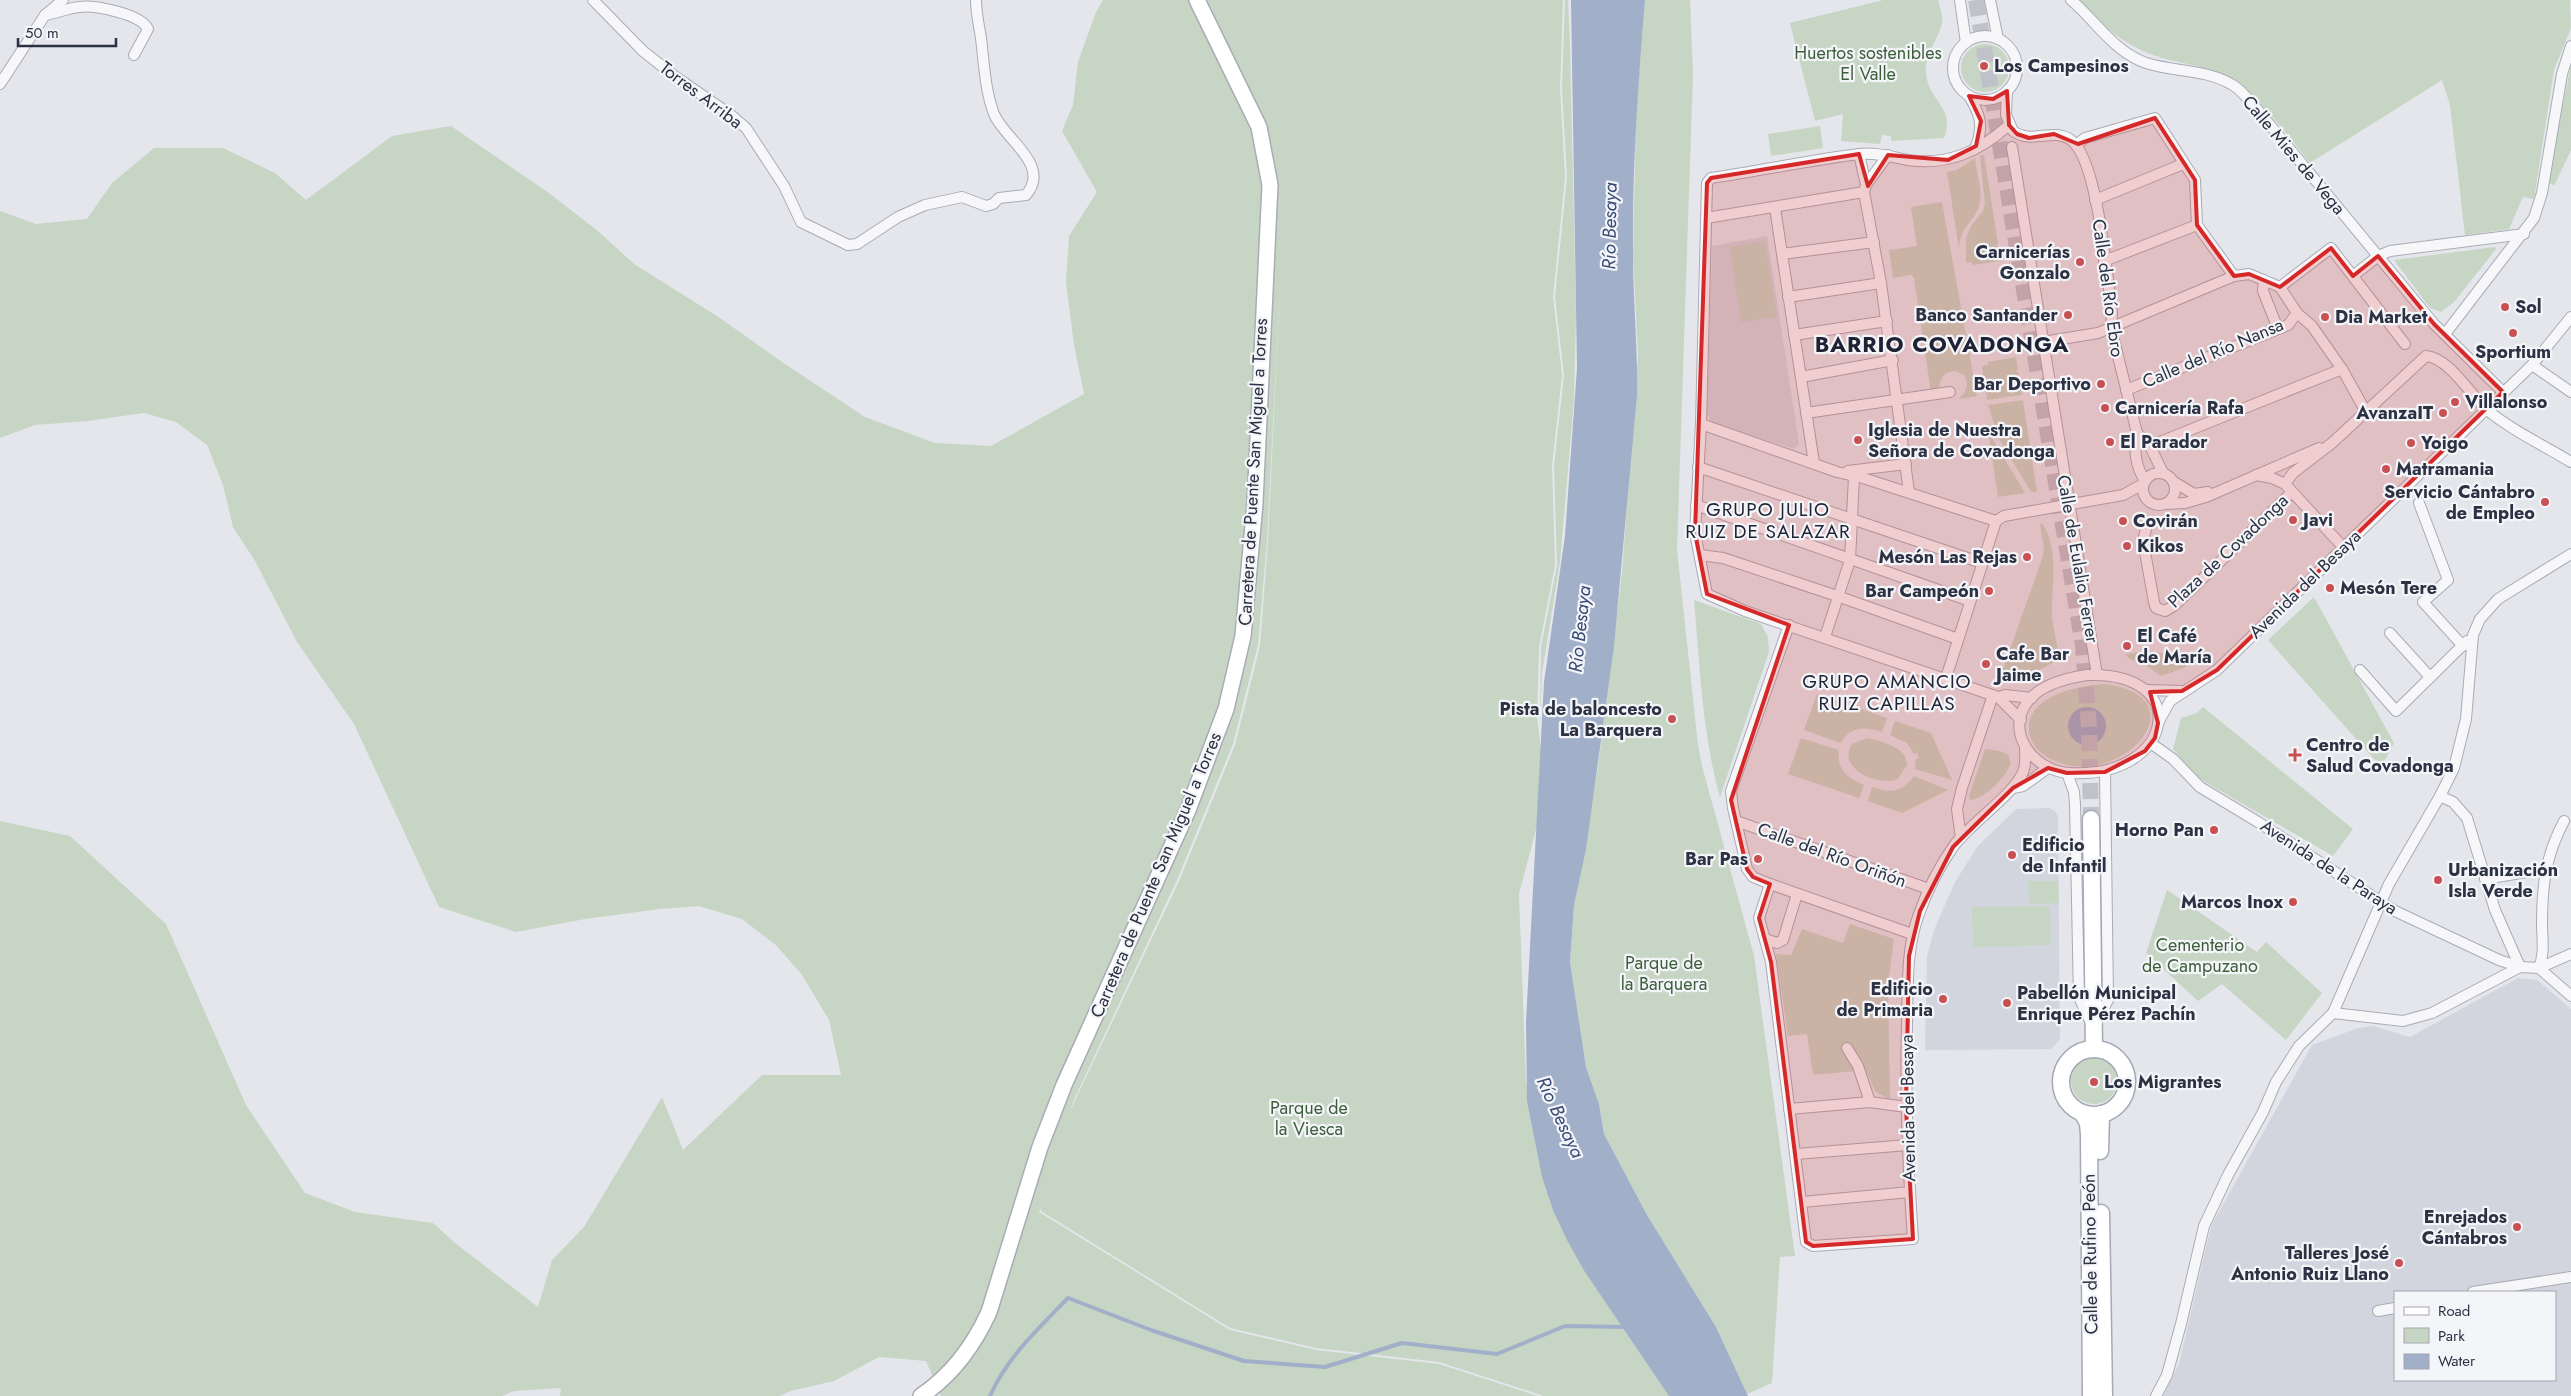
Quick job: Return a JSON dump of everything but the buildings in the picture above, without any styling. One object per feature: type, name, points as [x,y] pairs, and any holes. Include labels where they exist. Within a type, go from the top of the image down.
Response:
[{"type":"main road","points":[[2091,819],[2094,1049]]},
{"type":"main road","points":[[2094,1049],[2115,1056],[2126,1075],[2126,1090],[2120,1103],[2101,1114],[2084,1114],[2067,1102],[2061,1090],[2061,1077],[2065,1064],[2075,1055],[2094,1049]]},
{"type":"main road","name":"Calle de Rufino Peón","points":[[2084,1114],[2088,1123],[2089,1135],[2091,1396]]},
{"type":"main road","name":"Calle de Rufino Peón","points":[[2101,1114],[2104,1396]]},
{"type":"street","points":[[0,84],[45,15],[63,0]]},
{"type":"street","name":"Torres Arriba","points":[[593,0],[616,25],[658,63],[746,128],[784,186],[801,222],[848,245],[857,244],[898,217],[925,205],[962,197],[986,206],[993,204],[999,198],[1026,195],[1032,188],[1035,179],[1024,152],[1003,129],[994,114],[988,94],[976,0]]},
{"type":"street","name":"Carretera de Puente San Miguel a Torres","points":[[921,1396],[944,1377],[962,1358],[989,1312],[1040,1147],[1064,1085],[1188,810],[1226,708],[1241,651],[1248,606],[1255,503],[1270,186],[1260,127],[1197,0]]},
{"type":"street","points":[[1960,0],[1966,43]]},
{"type":"street","points":[[1990,0],[1998,39]]},
{"type":"street","name":"Calle Mies de Vega","points":[[2071,0],[2113,43],[2130,55],[2146,63],[2197,72],[2232,85],[2267,119],[2378,256],[2445,334],[2503,392]]},
{"type":"street","points":[[45,15],[81,6],[132,16],[142,21],[148,29],[134,55]]},
{"type":"street","points":[[1976,146],[1981,132],[1978,110],[1969,96],[1958,85],[1953,70],[1956,55],[1966,43],[1981,36],[1998,39],[2009,47],[2016,59],[2017,73],[2008,91],[2006,110],[2009,124],[2021,136],[2030,138],[2060,135],[2076,145],[2085,138],[2155,118],[2182,164],[2195,180],[2198,225],[2234,276]]},
{"type":"street","points":[[2445,334],[2524,234],[2534,218],[2542,193],[2562,74],[2571,46]]},
{"type":"street","points":[[1969,96],[1985,100],[1993,99],[2008,91]]},
{"type":"street","points":[[2009,124],[1984,145],[1976,146],[1948,160],[1922,161],[1888,155],[1859,154],[1711,178],[1707,183],[1701,424],[1695,533],[1707,594],[1745,611],[1995,696],[2021,720]]},
{"type":"street","name":"Calle del Río Ebro","points":[[2076,145],[2085,160],[2095,200],[2112,313],[2111,328],[2137,433],[2134,450],[2144,483]]},
{"type":"street","name":"Calle de Eulalio Ferrer","points":[[2012,147],[2097,675]]},
{"type":"street","points":[[1859,154],[1893,360],[1909,492]]},
{"type":"street","points":[[1706,218],[1774,208],[1865,188],[1888,155]]},
{"type":"street","points":[[2095,200],[2182,164]]},
{"type":"street","points":[[1774,208],[1814,463]]},
{"type":"street","points":[[2104,261],[2198,225]]},
{"type":"street","points":[[2353,276],[2378,256],[2390,251],[2524,234]]},
{"type":"street","points":[[1782,254],[1874,242]]},
{"type":"street","points":[[2280,287],[2331,248],[2405,344]]},
{"type":"street","points":[[2043,342],[2098,333],[2234,276],[2249,274],[2280,287],[2297,313],[2312,326],[2342,369],[2366,412]]},
{"type":"street","points":[[2264,280],[2263,291],[2278,329]]},
{"type":"street","points":[[1788,297],[1881,283]]},
{"type":"street","name":"Calle del Río Nansa","points":[[2126,390],[2288,325],[2297,313]]},
{"type":"street","name":"Avenida del Besaya","points":[[2158,723],[2167,704],[2182,691],[2194,686],[2217,670],[2485,408],[2532,365],[2571,317]]},
{"type":"street","points":[[1794,335],[1887,321]]},
{"type":"street","name":"Plaza de Covadonga","points":[[2146,529],[2143,541],[2154,602],[2156,608],[2165,610],[2188,593],[2289,488],[2294,473],[2332,443],[2426,356],[2432,357],[2443,364],[2485,408]]},
{"type":"street","points":[[1801,377],[1893,360]]},
{"type":"street","points":[[2532,365],[2571,392]]},
{"type":"street","points":[[2150,446],[2342,369]]},
{"type":"street","points":[[1806,413],[1950,392]]},
{"type":"street","points":[[2485,408],[2514,429],[2571,462]]},
{"type":"street","points":[[1701,424],[1837,472],[1909,492],[1996,521]]},
{"type":"street","points":[[1946,678],[1996,521],[2004,516],[2123,495],[2144,483],[2152,474],[2163,473],[2150,446],[2137,433]]},
{"type":"street","name":"Plaza de Covadonga","points":[[2123,495],[2157,505],[2196,501],[2332,443]]},
{"type":"street","points":[[1837,472],[1906,464]]},
{"type":"street","points":[[1698,467],[1852,517],[1982,563]]},
{"type":"street","name":"Plaza de Covadonga","points":[[2163,473],[2194,494],[2214,492]]},
{"type":"street","name":"Plaza de Covadonga","points":[[2255,475],[2272,478],[2289,488],[2343,547]]},
{"type":"street","points":[[1825,637],[1840,596],[1850,560],[1854,476]]},
{"type":"street","points":[[2165,504],[2175,492],[2174,482]]},
{"type":"street","points":[[2144,483],[2144,494],[2150,502]]},
{"type":"street","points":[[2419,503],[2448,580],[2423,602],[2463,646]]},
{"type":"street","points":[[1696,505],[1970,601]]},
{"type":"street","points":[[2156,1396],[2166,1375],[2181,1324],[2204,1226],[2276,1082],[2299,1046],[2333,1013],[2388,884],[2440,796],[2454,768],[2466,719],[2473,635],[2480,618],[2489,607],[2571,554]]},
{"type":"street","points":[[1700,555],[1723,558],[1840,596],[1958,640]]},
{"type":"street","points":[[1789,625],[1731,791],[1747,869],[1753,877],[1770,884],[1912,934]]},
{"type":"street","points":[[2390,634],[2430,678]]},
{"type":"street","points":[[2360,670],[2396,710],[2473,635]]},
{"type":"street","points":[[2146,690],[2156,706],[2158,723],[2152,744],[2136,758],[2106,772],[2067,773],[2048,768],[2034,758],[2025,746],[2021,735],[2021,720],[2024,709],[2032,698],[2061,681],[2097,675],[2124,679],[2146,690],[2182,691]]},
{"type":"street","points":[[1995,696],[2005,695],[2032,698]]},
{"type":"street","points":[[1961,838],[1957,809],[1962,788],[1995,696]]},
{"type":"street","name":"Avenida de la Paraya","points":[[2152,744],[2173,759],[2200,787],[2258,822],[2395,911],[2499,960],[2520,967]]},
{"type":"street","points":[[2014,788],[2024,770],[2025,746]]},
{"type":"street","points":[[2014,788],[2022,786],[2048,768]]},
{"type":"street","points":[[2094,1028],[2108,1000],[2106,772]]},
{"type":"street","points":[[2067,773],[2074,792],[2075,805],[2079,997],[2094,1028]]},
{"type":"street","name":"Avenida del Besaya","points":[[1802,1202],[1806,1242],[1813,1246],[1914,1239],[1906,1107],[1908,979],[1912,934],[1928,889],[1961,838],[1981,816],[2014,788]]},
{"type":"street","points":[[2440,796],[2452,802],[2466,818],[2501,925],[2520,967]]},
{"type":"street","name":"Calle del Río Oriñón","points":[[1736,820],[1928,889]]},
{"type":"street","points":[[2539,968],[2544,956],[2542,923],[2544,869],[2554,840],[2564,821]]},
{"type":"street","points":[[2485,879],[2544,869]]},
{"type":"street","points":[[1770,884],[1759,918],[1771,962],[1802,1202],[1910,1192]]},
{"type":"street","points":[[1764,939],[1777,943],[1783,940],[1797,894]]},
{"type":"street","points":[[2333,1013],[2404,1021],[2432,1013],[2520,967],[2539,968],[2571,954]]},
{"type":"street","points":[[2539,968],[2571,996]]},
{"type":"street","points":[[1847,1048],[1858,1066],[1870,1102]]},
{"type":"street","points":[[1789,1109],[1870,1102],[1906,1107]]},
{"type":"street","points":[[1796,1154],[1908,1145]]},
{"type":"street","points":[[2480,1291],[2571,1277]]},
{"type":"street","points":[[2378,1312],[2394,1308]]},
{"type":"highlighted area","points":[[2007,91],[2009,125],[2017,134],[2029,138],[2054,134],[2078,144],[2155,118],[2195,180],[2197,225],[2234,276],[2249,274],[2280,287],[2331,248],[2353,276],[2378,256],[2434,324],[2503,392],[2217,670],[2182,691],[2150,692],[2158,723],[2155,738],[2145,751],[2105,772],[2067,773],[2048,768],[2013,788],[1953,847],[1920,911],[1909,956],[1906,1107],[1913,1239],[1813,1246],[1806,1242],[1771,962],[1759,918],[1770,884],[1753,877],[1747,869],[1731,800],[1789,625],[1707,594],[1695,533],[1707,183],[1711,178],[1859,154],[1868,186],[1888,155],[1948,160],[1976,146],[1981,121],[1969,96],[1993,99]]},
{"type":"shaded area","points":[[1767,236],[1799,444],[1794,449],[1711,422],[1707,414],[1712,246]]},
{"type":"shaded area","points":[[2049,808],[2055,811],[2058,816],[2060,1039],[2051,1049],[1925,1050],[1927,957],[1934,930],[1955,882],[1978,846],[2016,809]]},
{"type":"shaded area","points":[[2518,978],[2537,980],[2571,1009],[2571,1396],[2163,1396],[2179,1364],[2211,1226],[2312,1045],[2358,1028],[2373,1026],[2410,1037]]},
{"type":"green space","name":"Parque de la Viesca","points":[[1103,0],[1563,0],[1560,88],[1565,177],[1553,297],[1562,375],[1552,466],[1555,565],[1539,647],[1537,717],[1546,791],[1519,894],[1526,1082],[1552,1149],[1686,1396],[1544,1396],[1439,1362],[1316,1348],[1230,1328],[1041,1211],[1041,1208],[1039,1212],[1230,1330],[1316,1350],[1439,1364],[1538,1396],[941,1396],[926,1361],[879,1357],[834,1381],[790,1391],[780,1396],[560,1396],[561,1388],[514,1391],[502,1396],[0,1396],[0,821],[70,836],[166,924],[246,1105],[305,1193],[355,1212],[433,1223],[455,1243],[538,1307],[552,1260],[584,1227],[662,1097],[683,1150],[762,1075],[841,1075],[829,1020],[802,975],[777,946],[742,919],[699,906],[585,919],[516,932],[439,907],[354,724],[297,642],[255,561],[233,527],[223,485],[207,445],[176,422],[144,413],[88,421],[35,425],[0,438],[0,211],[36,224],[87,219],[112,183],[154,148],[223,148],[275,173],[306,200],[392,136],[451,126],[549,193],[598,231],[634,264],[720,318],[865,417],[935,443],[991,446],[1084,394],[1074,345],[1066,282],[1069,236],[1097,192],[1062,131],[1073,105],[1078,62],[1096,12]],"holes":[[[1281,266],[1268,541],[1260,646],[1235,745],[1179,881],[1070,1111],[1177,880],[1233,744],[1258,645],[1267,541]]]},
{"type":"green space","points":[[1565,0],[1568,0],[1570,44],[1576,315],[1574,400],[1560,562],[1542,673],[1540,727],[1541,647],[1557,565],[1554,466],[1564,375],[1555,297],[1567,177],[1562,88]]},
{"type":"green space","name":"Parque de la Barquera","points":[[1645,0],[1690,0],[1693,74],[1677,550],[1698,745],[1702,766],[1754,956],[1795,1256],[1780,1257],[1772,1383],[1747,1394],[1716,1327],[1647,1215],[1604,1134],[1599,1104],[1586,1067],[1570,962],[1574,904],[1598,768],[1622,573],[1638,355],[1633,255],[1636,111]]},
{"type":"green space","name":"Huertos sostenibles El Valle","points":[[1883,0],[1938,0],[1942,21],[1927,60],[1926,74],[1928,84],[1947,119],[1944,138],[1891,141],[1891,136],[1882,135],[1880,144],[1841,141],[1843,114],[1815,121],[1790,23]]},
{"type":"green space","points":[[2076,0],[2570,0],[2571,28],[2554,70],[2534,199],[2523,197],[2509,229],[2465,235],[2450,105],[2442,80],[2310,163],[2270,115],[2235,84],[2196,66],[2165,59],[2133,46],[2104,26]]},
{"type":"green space","points":[[1985,44],[1994,46],[2002,51],[2007,59],[2009,68],[2007,77],[2002,85],[1994,90],[1985,92],[1976,90],[1968,85],[1963,77],[1961,68],[1963,59],[1968,51],[1976,46]]},
{"type":"green space","points":[[2571,64],[2571,150],[2554,186],[2548,181]]},
{"type":"green space","points":[[1820,126],[1823,148],[1771,156],[1768,134]]},
{"type":"green space","points":[[1984,155],[1998,243],[1996,246],[1998,246],[2001,261],[1972,265],[1972,262],[1966,263],[1966,238],[1971,226],[1983,211],[1985,203],[1980,156]]},
{"type":"green space","points":[[1975,158],[1980,201],[1976,212],[1964,230],[1959,249],[1947,172],[1957,170]]},
{"type":"green space","points":[[1942,202],[1977,396],[1959,399],[1965,391],[1967,382],[1964,375],[1955,371],[1945,374],[1940,382],[1939,389],[1931,393],[1914,278],[1911,275],[1893,278],[1889,250],[1917,246],[1911,207]]},
{"type":"green space","points":[[1765,241],[1777,317],[1741,322],[1730,247]]},
{"type":"green space","points":[[2495,247],[2496,249],[2454,302],[2441,312],[2430,308],[2394,260]]},
{"type":"green space","points":[[2016,357],[2018,369],[2016,372],[2018,372],[2022,395],[1987,400],[1982,366],[1988,365],[1988,362]]},
{"type":"green space","points":[[2023,400],[2037,492],[2031,492],[1999,439],[1988,405]]},
{"type":"green space","points":[[1987,423],[1992,438],[2025,493],[1998,497]]},
{"type":"green space","points":[[2042,523],[2048,534],[2053,556],[2052,616],[2059,659],[2019,682],[2005,678],[2002,672],[2042,559],[2044,548],[2040,525]]},
{"type":"green space","points":[[2314,597],[2394,743],[2383,764],[2383,769],[2268,640]]},
{"type":"green space","points":[[1694,600],[1761,624],[1768,637],[1769,652],[1720,797],[1705,724]]},
{"type":"green space","points":[[2147,651],[2170,654],[2186,664],[2186,667],[2161,676],[2145,665],[2128,658],[2126,654]]},
{"type":"green space","points":[[2105,684],[2134,692],[2148,706],[2150,722],[2142,739],[2125,753],[2104,763],[2079,766],[2053,760],[2039,751],[2030,736],[2029,723],[2034,712],[2042,703],[2054,696],[2080,687]]},
{"type":"green space","points":[[1817,694],[1887,718],[1882,732],[1870,729],[1854,730],[1841,743],[1804,730]]},
{"type":"green space","points":[[2203,707],[2353,829],[2333,856],[2198,778],[2173,749],[2181,718],[2197,713]]},
{"type":"green space","points":[[1895,721],[1931,733],[1952,780],[1915,769],[1916,759],[1919,758],[1917,753],[1914,754],[1907,743],[1890,735]]},
{"type":"green space","points":[[1801,738],[1839,750],[1841,768],[1848,776],[1864,785],[1859,798],[1788,774]]},
{"type":"green space","points":[[1867,738],[1893,746],[1903,753],[1907,765],[1898,779],[1890,781],[1871,778],[1855,768],[1850,761],[1849,753],[1852,744]]},
{"type":"green space","points":[[1985,749],[2000,751],[2008,755],[2011,763],[1995,786],[1982,795],[1970,800],[1969,796]]},
{"type":"green space","points":[[1914,776],[1948,790],[1902,813],[1868,801],[1872,787],[1891,791],[1900,789]]},
{"type":"green space","points":[[2028,881],[2058,881],[2059,903],[2029,904]]},
{"type":"green space","name":"Cementerio de Campuzano","points":[[2167,890],[2257,952],[2266,942],[2322,993],[2286,1040],[2222,984],[2198,1001],[2146,953]]},
{"type":"green space","points":[[2050,906],[2051,945],[1973,947],[1972,907]]},
{"type":"green space","points":[[1850,924],[1894,939],[1888,985],[1890,1100],[1875,1091],[1866,1070],[1813,1075],[1807,1034],[1788,1036],[1776,954],[1791,955],[1802,929],[1843,943]]},
{"type":"green space","points":[[2099,1058],[2111,1064],[2116,1072],[2116,1090],[2111,1098],[2103,1103],[2089,1104],[2077,1098],[2072,1090],[2071,1076],[2077,1064],[2085,1059]]},
{"type":"water","name":"Río Besaya","points":[[1571,0],[1645,0],[1633,191],[1633,273],[1637,395],[1614,646],[1586,849],[1574,905],[1570,962],[1586,1067],[1599,1104],[1604,1134],[1647,1215],[1716,1327],[1748,1396],[1669,1396],[1585,1272],[1568,1242],[1553,1210],[1542,1177],[1527,1101],[1526,1022],[1544,682],[1565,536],[1577,368]]},
{"type":"water","points":[[2087,707],[2094,708],[2100,713],[2105,719],[2105,733],[2100,739],[2094,744],[2087,745],[2080,744],[2074,739],[2069,733],[2068,726],[2069,719],[2074,713],[2080,708]]},
{"type":"waterway","points":[[990,1396],[1015,1356],[1068,1298],[1151,1330],[1244,1361],[1325,1367],[1402,1343],[1497,1354],[1565,1326],[1628,1327]]},
{"type":"tunnel","points":[[1976,0],[2083,646],[2089,727],[2091,819]]},
{"type":"place","name":"Los Campesinos","points":[[1984,66]]},
{"type":"place","name":"Carnicerías Gonzalo","points":[[2080,262]]},
{"type":"place","name":"Sol","points":[[2505,307]]},
{"type":"place","name":"Banco Santander","points":[[2068,315]]},
{"type":"place","name":"Dia Market","points":[[2325,317]]},
{"type":"place","name":"Sportium","points":[[2513,333]]},
{"type":"place","name":"Bar Deportivo","points":[[2101,384]]},
{"type":"place","name":"Villalonso","points":[[2455,402]]},
{"type":"place","name":"Carnicería Rafa","points":[[2105,408]]},
{"type":"place","name":"AvanzaIT","points":[[2443,413]]},
{"type":"place","name":"Iglesia de Nuestra Señora de Covadonga","points":[[1858,440]]},
{"type":"place","name":"El Parador","points":[[2110,442]]},
{"type":"place","name":"Yoigo","points":[[2411,443]]},
{"type":"place","name":"Matramania","points":[[2386,469]]},
{"type":"place","name":"Servicio Cántabro de Empleo","points":[[2545,502]]},
{"type":"place","name":"Javi","points":[[2293,520]]},
{"type":"place","name":"Covirán","points":[[2123,521]]},
{"type":"place","name":"Kikos","points":[[2127,546]]},
{"type":"place","name":"Mesón Las Rejas","points":[[2027,557]]},
{"type":"place","name":"Mesón Tere","points":[[2330,588]]},
{"type":"place","name":"Bar Campeón","points":[[1989,591]]},
{"type":"place","name":"El Café de María","points":[[2127,646]]},
{"type":"place","name":"Cafe Bar Jaime","points":[[1986,664]]},
{"type":"place","name":"Pista de baloncesto La Barquera","points":[[1672,719]]},
{"type":"place","name":"Centro de Salud Covadonga","points":[[2295,755]]},
{"type":"place","name":"Horno Pan","points":[[2214,830]]},
{"type":"place","name":"Edificio de Infantil","points":[[2012,855]]},
{"type":"place","name":"Bar Pas","points":[[1758,859]]},
{"type":"place","name":"Urbanización Isla Verde","points":[[2438,880]]},
{"type":"place","name":"Marcos Inox","points":[[2293,902]]},
{"type":"place","name":"Edificio de Primaria","points":[[1943,999]]},
{"type":"place","name":"Pabellón Municipal Enrique Pérez Pachín","points":[[2007,1003]]},
{"type":"place","name":"Los Migrantes","points":[[2094,1082]]},
{"type":"place","name":"Enrejados Cántabros","points":[[2517,1227]]},
{"type":"place","name":"Talleres José Antonio Ruiz Llano","points":[[2399,1263]]},
{"type":"district","name":"BARRIO COVADONGA","points":[[1942,344]]},
{"type":"district","name":"GRUPO JULIO RUIZ DE SALAZAR","points":[[1768,520]]},
{"type":"district","name":"GRUPO AMANCIO RUIZ CAPILLAS","points":[[1887,692]]}]
